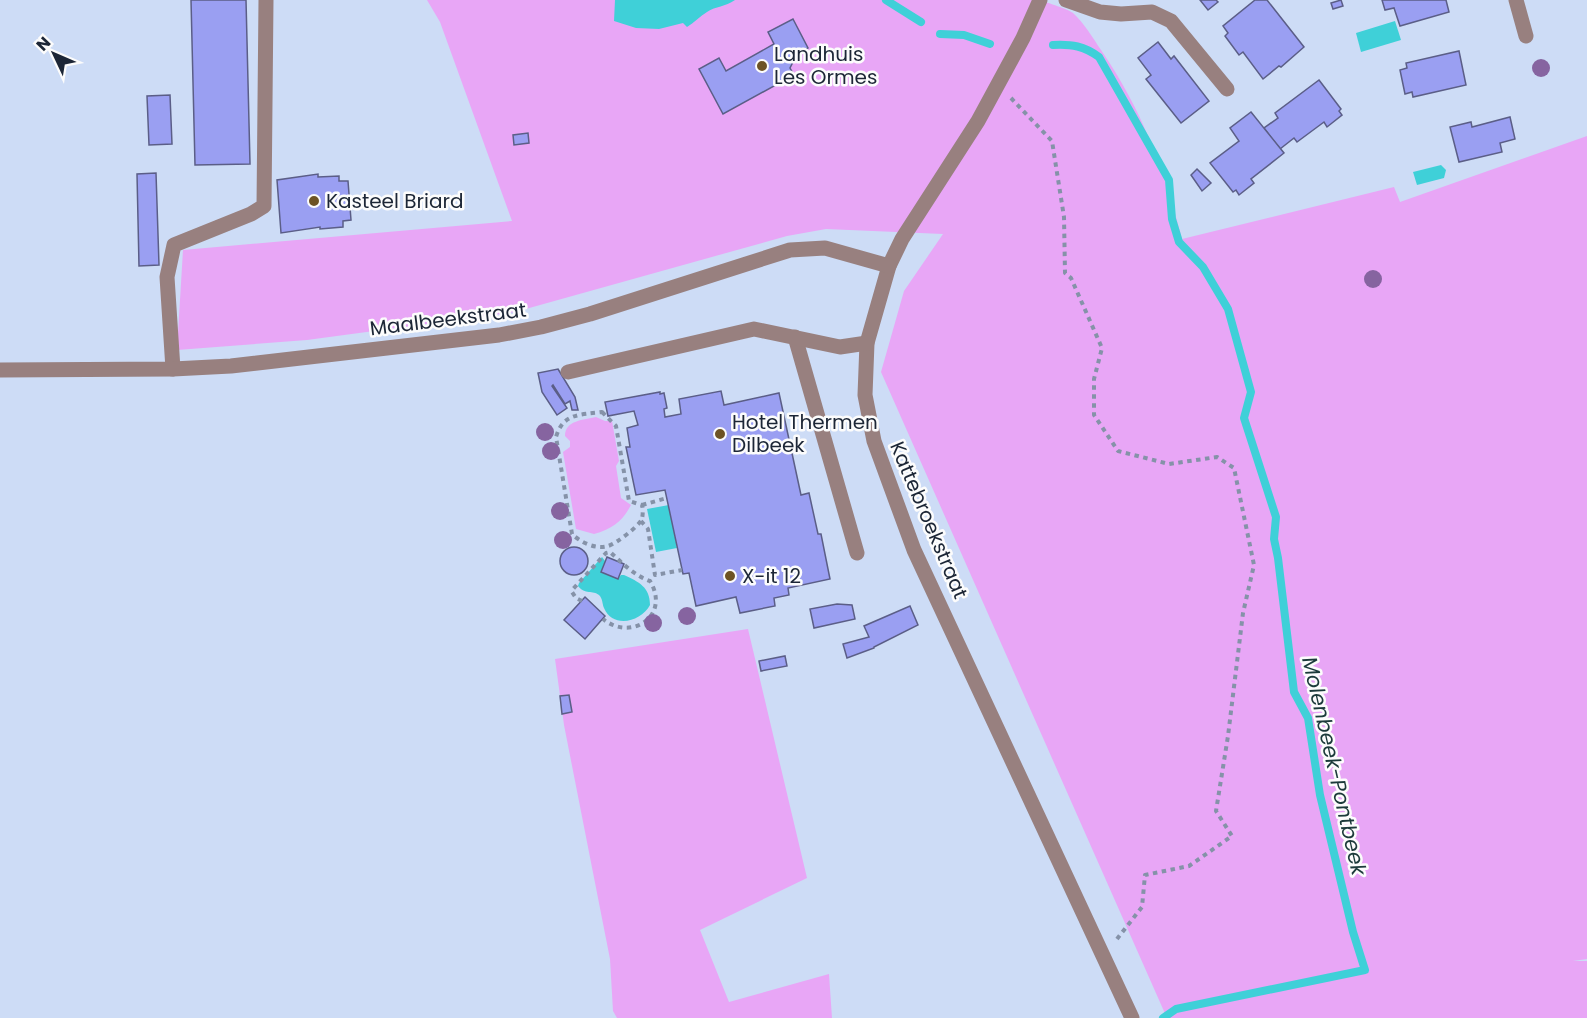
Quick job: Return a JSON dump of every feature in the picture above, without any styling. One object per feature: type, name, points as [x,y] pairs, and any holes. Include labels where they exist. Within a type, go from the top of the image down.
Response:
[{"type":"street","points":[[173,369],[167,277],[174,245],[251,214],[264,206],[266,0]]},
{"type":"street","name":"Kattebroekstraat","points":[[1040,0],[1023,38],[978,121],[902,239],[889,266],[867,343],[865,395],[874,441],[914,550],[1132,1018]]},
{"type":"street","points":[[1066,0],[1100,12],[1121,14],[1152,12],[1171,21],[1227,89]]},
{"type":"street","points":[[1515,0],[1526,36]]},
{"type":"street","name":"Maalbeekstraat","points":[[0,370],[173,369],[231,366],[499,335],[590,314],[790,250],[825,249],[889,266]]},
{"type":"street","points":[[568,372],[754,329],[840,347],[867,343]]},
{"type":"street","points":[[795,337],[857,552]]},
{"type":"path","points":[[998,84],[1052,141],[1064,217],[1065,273],[1071,278],[1102,348],[1094,379],[1094,415],[1118,452],[1169,464],[1217,457],[1234,468],[1254,565],[1243,613],[1228,736],[1215,811],[1232,836],[1189,866],[1145,875],[1142,908],[1104,957]]},
{"type":"path","points":[[642,505],[641,521],[632,531],[609,546],[592,545],[579,541],[572,534],[556,437],[559,428],[566,420],[572,416],[602,412],[616,426],[629,501],[642,505],[667,498]]},
{"type":"path","points":[[641,521],[648,529],[655,575]]},
{"type":"path","points":[[609,546],[610,552],[629,569],[640,578],[650,581]]},
{"type":"path","points":[[582,601],[576,598],[572,592],[573,589],[606,553],[610,552]]},
{"type":"path","points":[[650,581],[655,575],[682,570]]},
{"type":"path","points":[[603,619],[611,625],[623,627],[635,627],[645,623],[653,616],[656,596],[650,581]]},
{"type":"shaded area","points":[[427,0],[1040,0],[1073,13],[1081,21],[1115,72],[1140,117],[1150,141],[1168,189],[1182,239],[1394,187],[1400,202],[1587,136],[1587,959],[1573,961],[1587,961],[1587,1018],[1167,1018],[881,372],[904,291],[943,234],[826,229],[787,236],[515,312],[307,340],[177,350],[183,250],[512,221],[440,22]]},
{"type":"shaded area","points":[[615,0],[735,0],[710,10],[687,27],[683,23],[659,29],[636,28],[614,21]]},
{"type":"shaded area","points":[[1395,21],[1401,40],[1361,52],[1356,33]]},
{"type":"shaded area","points":[[1441,165],[1446,170],[1444,178],[1417,185],[1413,172]]},
{"type":"shaded area","points":[[596,417],[612,421],[619,461],[616,466],[621,498],[631,505],[616,524],[594,534],[576,529],[563,452],[570,447],[570,441],[565,436],[568,427],[576,422]]},
{"type":"shaded area","points":[[669,505],[677,548],[656,552],[647,509]]},
{"type":"shaded area","points":[[602,557],[605,561],[601,572],[618,579],[624,575],[646,589],[650,605],[640,616],[627,621],[614,619],[608,615],[599,595],[578,586]]},
{"type":"shaded area","points":[[748,629],[807,878],[700,930],[729,1002],[829,974],[832,1018],[617,1018],[613,1011],[610,959],[564,725],[555,659]]},
{"type":"building","points":[[191,0],[246,0],[250,164],[195,165]]},
{"type":"building","points":[[1200,0],[1216,0],[1218,2],[1208,10]]},
{"type":"building","points":[[1255,0],[1267,0],[1304,47],[1263,79],[1243,52],[1239,55],[1225,36],[1228,33],[1223,26]]},
{"type":"building","points":[[1341,0],[1343,6],[1333,9],[1331,3]]},
{"type":"building","points":[[1382,0],[1446,0],[1449,12],[1400,26],[1394,8],[1385,10]]},
{"type":"building","name":"Landhuis Les Ormes","points":[[793,19],[808,48],[792,57],[794,60],[790,68],[794,75],[723,114],[699,69],[719,58],[726,71],[774,44],[768,32]]},
{"type":"building","points":[[1158,42],[1171,59],[1174,56],[1209,101],[1181,123],[1146,79],[1151,75],[1138,58]]},
{"type":"building","points":[[1459,51],[1466,85],[1413,97],[1412,92],[1405,94],[1400,70],[1407,68],[1406,63]]},
{"type":"building","points":[[1319,80],[1341,109],[1339,111],[1342,115],[1327,127],[1324,122],[1297,142],[1294,138],[1280,149],[1264,128],[1278,118],[1275,113]]},
{"type":"building","points":[[170,95],[172,144],[149,145],[147,96]]},
{"type":"building","points":[[1251,112],[1284,153],[1251,179],[1254,183],[1239,195],[1236,190],[1233,192],[1210,163],[1239,141],[1230,128]]},
{"type":"building","points":[[1510,117],[1515,139],[1500,143],[1502,152],[1459,162],[1450,127],[1471,122],[1472,127]]},
{"type":"building","points":[[528,133],[529,143],[514,145],[513,135]]},
{"type":"building","points":[[1197,169],[1211,183],[1202,191],[1191,175]]},
{"type":"building","points":[[156,173],[159,265],[139,266],[137,174]]},
{"type":"building","name":"Kasteel Briard","points":[[318,174],[318,177],[339,176],[339,181],[348,181],[351,220],[343,221],[343,227],[320,229],[320,227],[281,233],[277,180]]},
{"type":"building","points":[[558,369],[575,397],[578,410],[572,410],[570,401],[565,404],[553,385],[567,408],[557,415],[542,392],[538,373]]},
{"type":"building","points":[[721,391],[724,405],[779,393],[801,495],[809,493],[818,534],[821,534],[830,579],[788,588],[789,595],[774,598],[775,606],[740,613],[736,597],[696,606],[689,573],[683,574],[665,490],[636,495],[626,447],[630,447],[627,428],[638,425],[634,411],[608,416],[605,402],[664,393],[667,408],[664,409],[665,417],[681,414],[679,399]]},
{"type":"building","points":[[574,547],[584,551],[588,561],[584,571],[574,575],[564,571],[560,561],[564,551]]},
{"type":"building","points":[[607,557],[624,564],[618,579],[601,572]]},
{"type":"building","points":[[585,597],[605,616],[585,639],[564,620]]},
{"type":"building","points":[[837,604],[852,605],[855,619],[814,628],[810,609]]},
{"type":"building","points":[[910,606],[918,625],[874,648],[847,658],[843,644],[869,637],[864,626]]},
{"type":"building","points":[[785,656],[787,666],[761,671],[759,661]]},
{"type":"building","points":[[569,695],[572,712],[562,714],[560,696]]},
{"type":"waterway","name":"Molenbeek-Pontbeek","points":[[886,0],[921,22]]},
{"type":"waterway","name":"Molenbeek-Pontbeek","points":[[940,34],[964,35],[990,44]]},
{"type":"waterway","name":"Molenbeek-Pontbeek","points":[[1053,45],[1078,46],[1099,57],[1169,180],[1172,219],[1179,242],[1203,267],[1228,309],[1251,392],[1244,418],[1276,517],[1274,539],[1294,692],[1308,718],[1320,795],[1353,932],[1365,970],[1176,1009],[1163,1018]]},
{"type":"place","name":"Landhuis Les Ormes","points":[[762,66]]},
{"type":"place","name":"Kasteel Briard","points":[[314,201]]},
{"type":"place","name":"Hotel Thermen Dilbeek","points":[[720,434]]},
{"type":"place","name":"X-it 12","points":[[730,576]]}]
